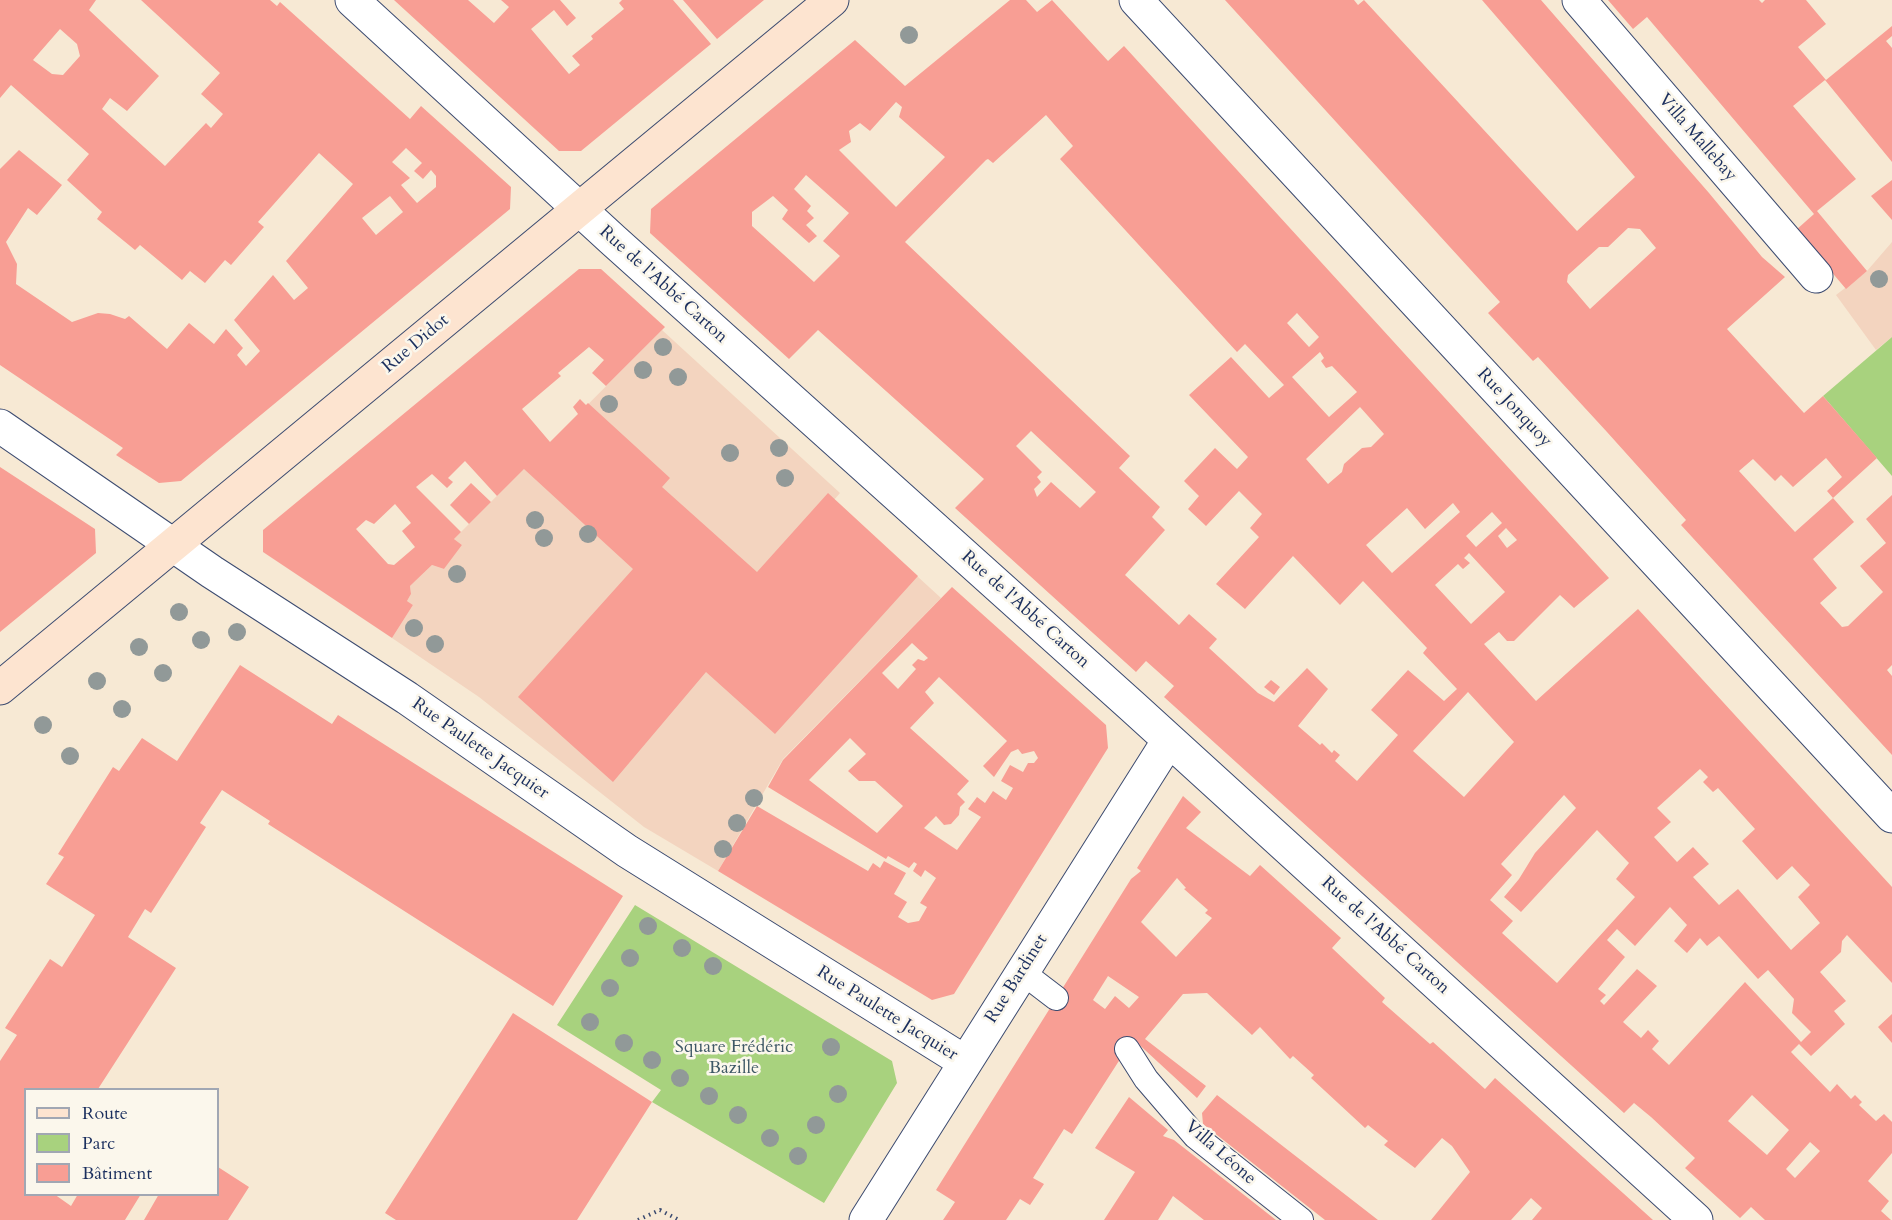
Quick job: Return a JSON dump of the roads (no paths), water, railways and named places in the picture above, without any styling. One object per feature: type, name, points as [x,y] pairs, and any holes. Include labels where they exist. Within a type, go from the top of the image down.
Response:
[{"type":"street","name":"Rue de l'Abbé Carton","points":[[352,0],[579,209],[1169,740],[1696,1220]]},
{"type":"street","name":"Rue Didot","points":[[0,688],[832,0]]},
{"type":"street","name":"Rue Jonquoy","points":[[1136,0],[1892,816]]},
{"type":"street","name":"Villa Mallebay","points":[[1579,0],[1816,276]]},
{"type":"street","name":"Rue Paulette Jacquier","points":[[0,426],[212,572],[407,698],[627,852],[965,1062]]},
{"type":"street","name":"Rue Bardinet","points":[[866,1220],[1169,740]]},
{"type":"lane","points":[[1022,972],[1056,998]]},
{"type":"lane","name":"Villa Léone","points":[[1127,1048],[1146,1079],[1195,1136],[1301,1220]]},
{"type":"park label","name":"Square Frédéric Bazille","points":[[734,1058]]}]
